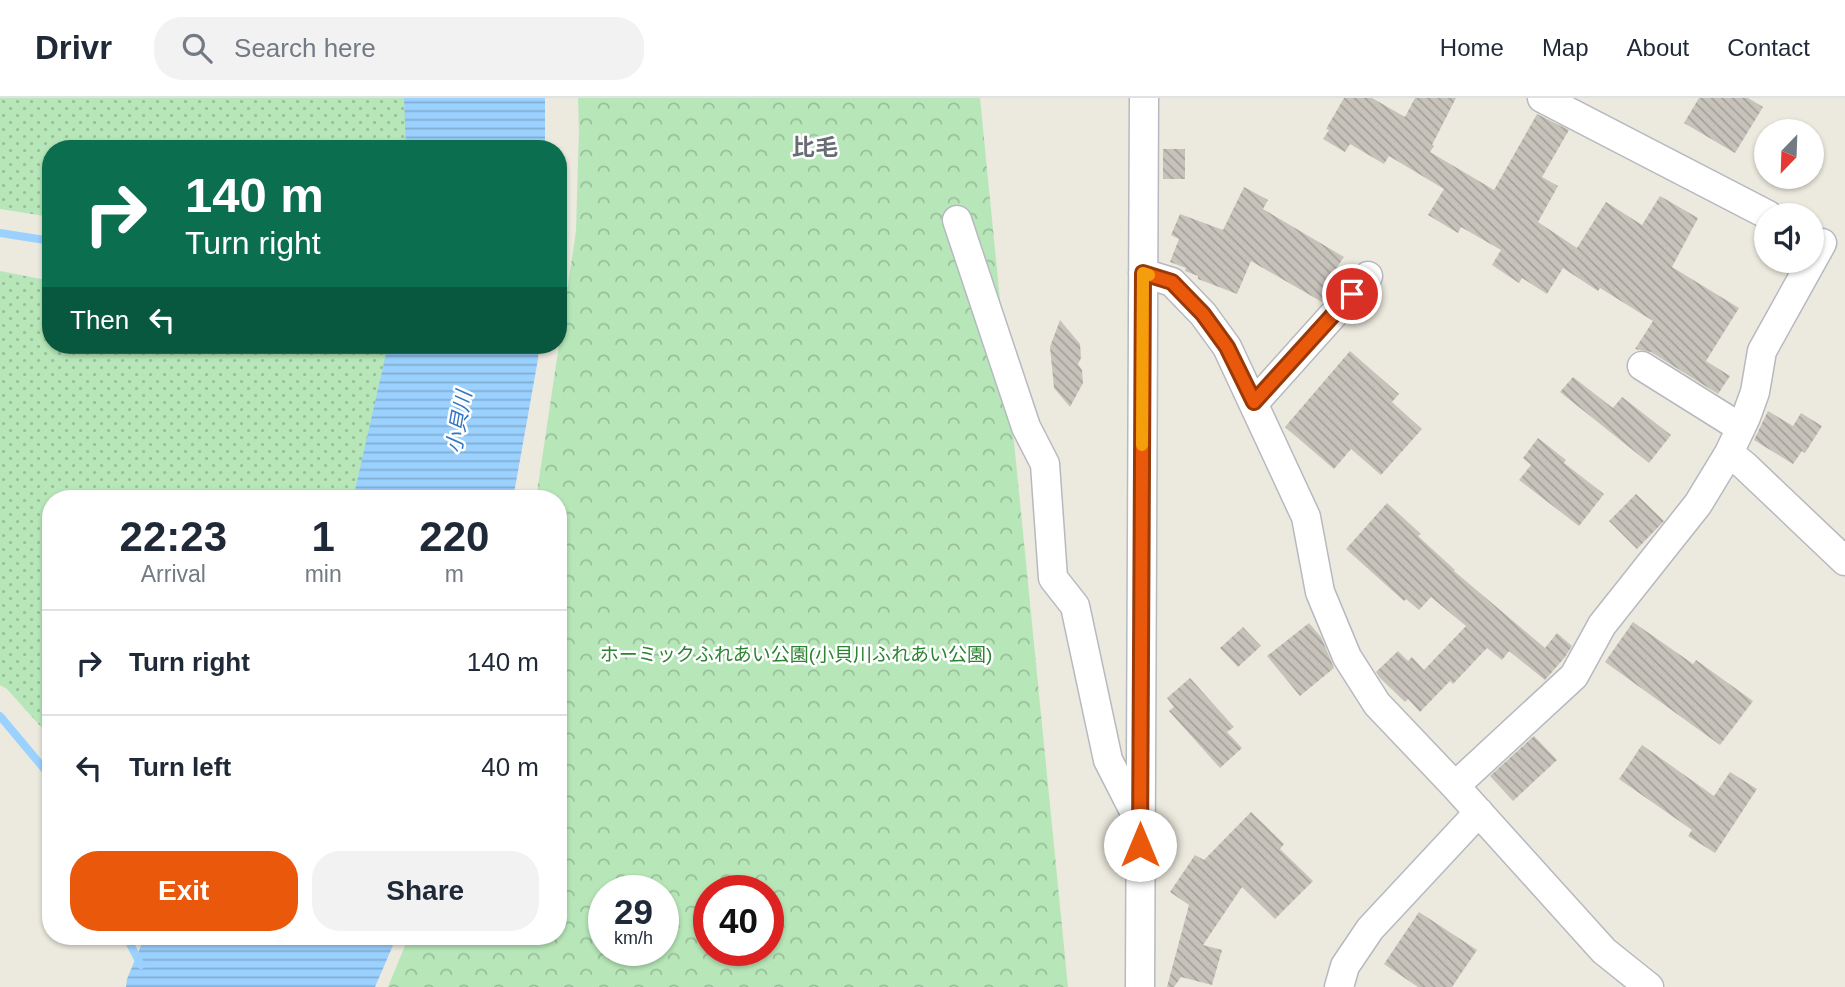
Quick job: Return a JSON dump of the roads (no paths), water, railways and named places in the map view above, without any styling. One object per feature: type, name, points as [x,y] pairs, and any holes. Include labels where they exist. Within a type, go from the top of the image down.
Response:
[{"type":"street","points":[[1140,987],[1144,98]]},
{"type":"street","points":[[1542,98],[1754,208]]},
{"type":"street","points":[[957,220],[1026,427],[1045,464],[1053,578],[1075,606],[1108,760],[1140,822]]},
{"type":"street","points":[[1455,786],[1574,677],[1602,625],[1698,504],[1741,428],[1755,392],[1762,351],[1826,245]]},
{"type":"street","points":[[1143,273],[1172,282],[1203,314],[1227,347],[1306,517],[1320,592],[1347,657],[1377,704],[1604,951],[1649,987]]},
{"type":"street","points":[[1254,402],[1368,276]]},
{"type":"street","points":[[1642,366],[1741,428]]},
{"type":"street","points":[[1728,453],[1845,561]]},
{"type":"street","points":[[1339,987],[1345,966],[1370,929],[1479,812]]},
{"type":"water","points":[[404,98],[545,98],[545,140],[406,140]]},
{"type":"water","name":"小貝川","points":[[386,354],[538,354],[515,490],[355,490]]},
{"type":"water","points":[[141,945],[393,945],[375,987],[126,987]]},
{"type":"waterway","points":[[0,233],[42,240]]},
{"type":"waterway","points":[[0,716],[42,766]]},
{"type":"waterway","points":[[131,945],[141,965]]},
{"type":"district","name":"比毛","points":[[815,147]]},
{"type":"park label","name":"ホーミックふれあい公園(小貝川ふれあい公園)","points":[[796,654]]}]
